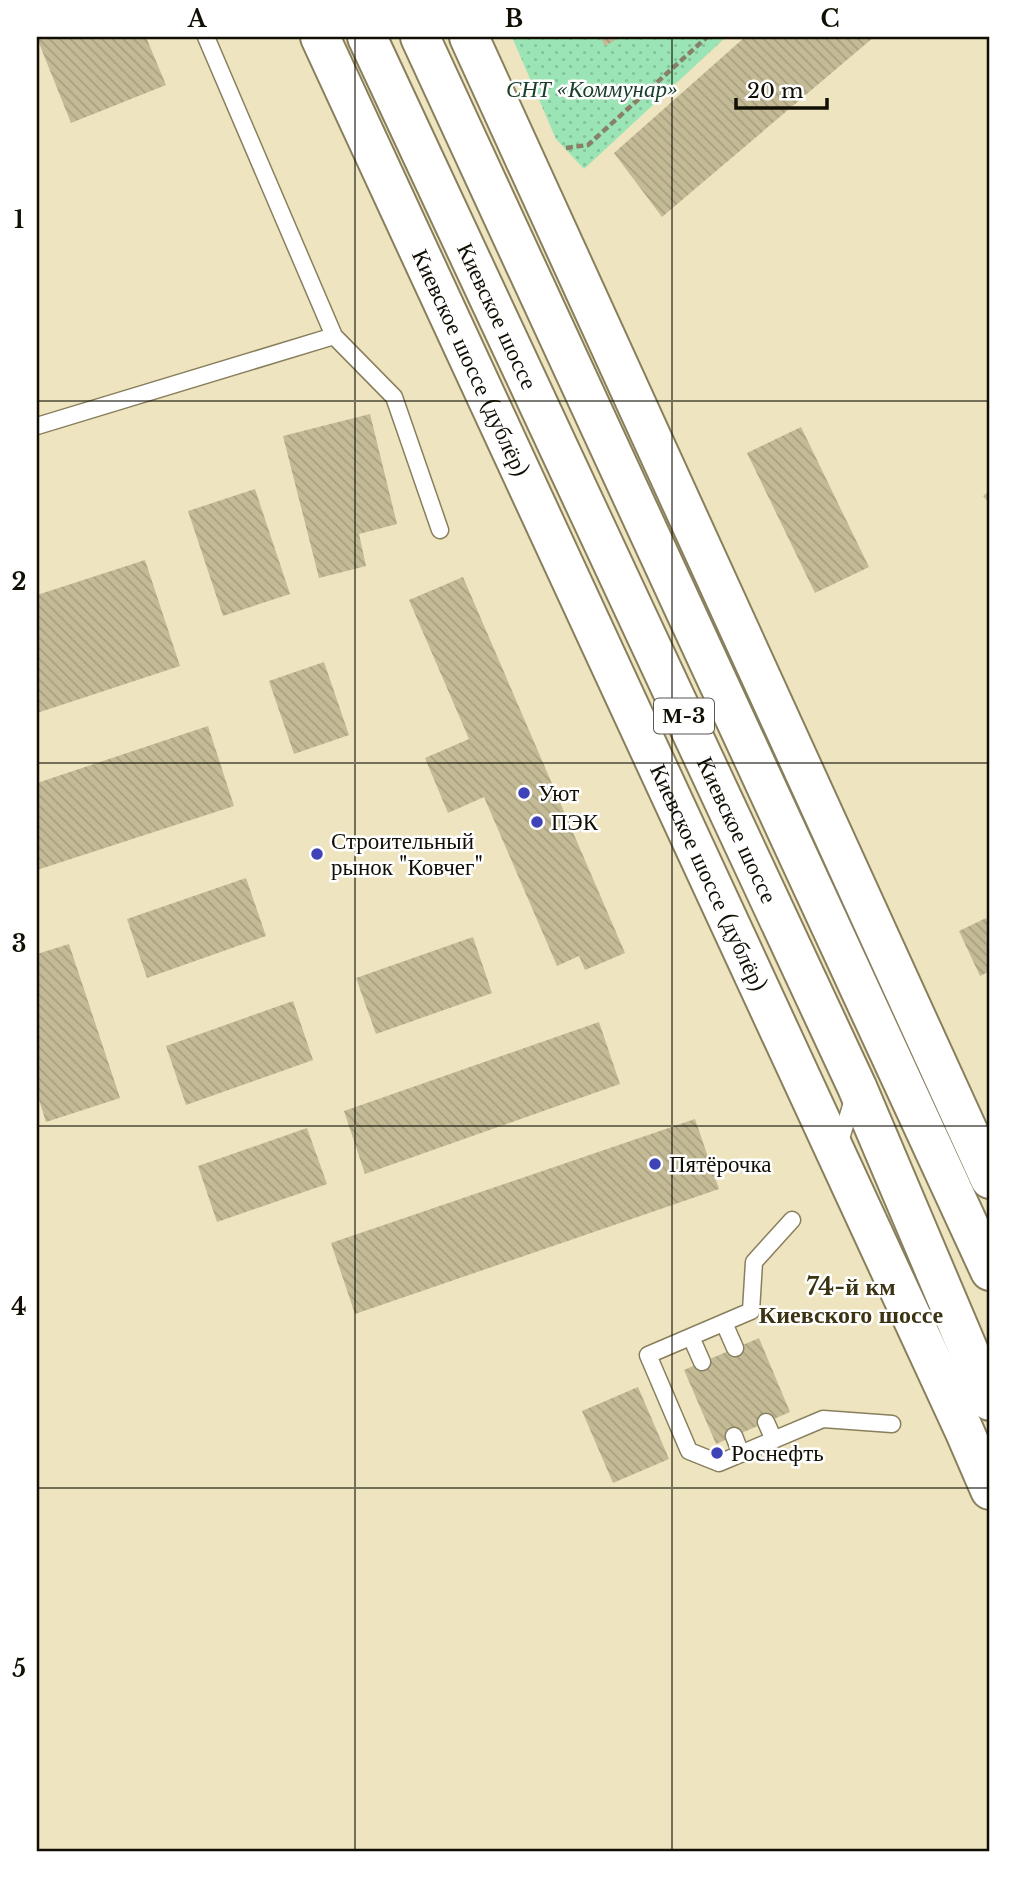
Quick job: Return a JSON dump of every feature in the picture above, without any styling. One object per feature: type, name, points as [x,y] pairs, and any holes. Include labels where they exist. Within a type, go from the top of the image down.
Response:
[{"type":"main road","name":"Киевское шоссе (дублёр)","points":[[320,37],[990,1490]]},
{"type":"main road","name":"Киевское шоссе","points":[[367,37],[858,1087],[990,1401]]},
{"type":"main road","name":"Киевское шоссе","points":[[420,37],[990,1271]]},
{"type":"main road","points":[[469,37],[990,1179]]},
{"type":"lane","points":[[206,37],[334,336],[394,397],[440,530]]},
{"type":"lane","points":[[37,426],[334,336]]},
{"type":"lane","points":[[836,1152],[858,1087]]},
{"type":"lane","points":[[792,1220],[754,1262],[751,1311],[648,1355],[689,1451],[719,1464],[823,1419],[892,1424]]},
{"type":"lane","points":[[724,1323],[735,1349]]},
{"type":"lane","points":[[691,1337],[702,1362]]},
{"type":"lane","points":[[766,1422],[774,1440]]},
{"type":"lane","points":[[734,1436],[741,1454]]},
{"type":"path","points":[[566,148],[588,145],[707,37]]},
{"type":"green space","name":"СНТ «Коммунар»","points":[[512,37],[726,37],[584,169],[556,139]]},
{"type":"building","points":[[146,37],[166,85],[71,123],[37,38]]},
{"type":"building","points":[[600,37],[621,37],[605,46]]},
{"type":"building","points":[[745,37],[874,37],[662,217],[614,153]]},
{"type":"building","points":[[370,414],[397,524],[359,534],[366,566],[319,578],[283,436]]},
{"type":"building","points":[[801,427],[869,567],[815,593],[747,453]]},
{"type":"building","points":[[255,489],[290,594],[223,616],[188,511]]},
{"type":"building","points":[[990,491],[990,504],[983,496]]},
{"type":"building","points":[[145,560],[180,666],[37,713],[37,595]]},
{"type":"building","points":[[463,577],[625,953],[585,970],[579,956],[557,966],[484,797],[448,813],[425,758],[469,739],[409,600]]},
{"type":"building","points":[[324,662],[349,735],[294,754],[269,681]]},
{"type":"building","points":[[208,726],[234,806],[37,870],[37,783]]},
{"type":"building","points":[[246,878],[266,936],[147,978],[127,919]]},
{"type":"building","points":[[986,918],[990,926],[990,971],[980,976],[959,931]]},
{"type":"building","points":[[473,937],[492,993],[376,1034],[356,978]]},
{"type":"building","points":[[69,944],[120,1098],[46,1122],[37,1093],[37,954]]},
{"type":"building","points":[[293,1001],[313,1060],[186,1105],[166,1046]]},
{"type":"building","points":[[599,1022],[620,1084],[365,1174],[344,1111]]},
{"type":"building","points":[[695,1119],[719,1189],[355,1314],[331,1243]]},
{"type":"building","points":[[307,1128],[327,1184],[217,1222],[198,1166]]},
{"type":"building","points":[[759,1338],[790,1412],[716,1444],[684,1370]]},
{"type":"building","points":[[638,1387],[669,1459],[613,1483],[582,1411]]},
{"type":"place","name":"Уют","points":[[524,793]]},
{"type":"place","name":"ПЭК","points":[[537,822]]},
{"type":"place","name":"Строительный рынок \"Ковчег\"","points":[[317,854]]},
{"type":"place","name":"Пятёрочка","points":[[655,1164]]},
{"type":"place","name":"Роснефть","points":[[717,1453]]},
{"type":"district","name":"74-й км Киевского шоссе","points":[[851,1300]]}]
